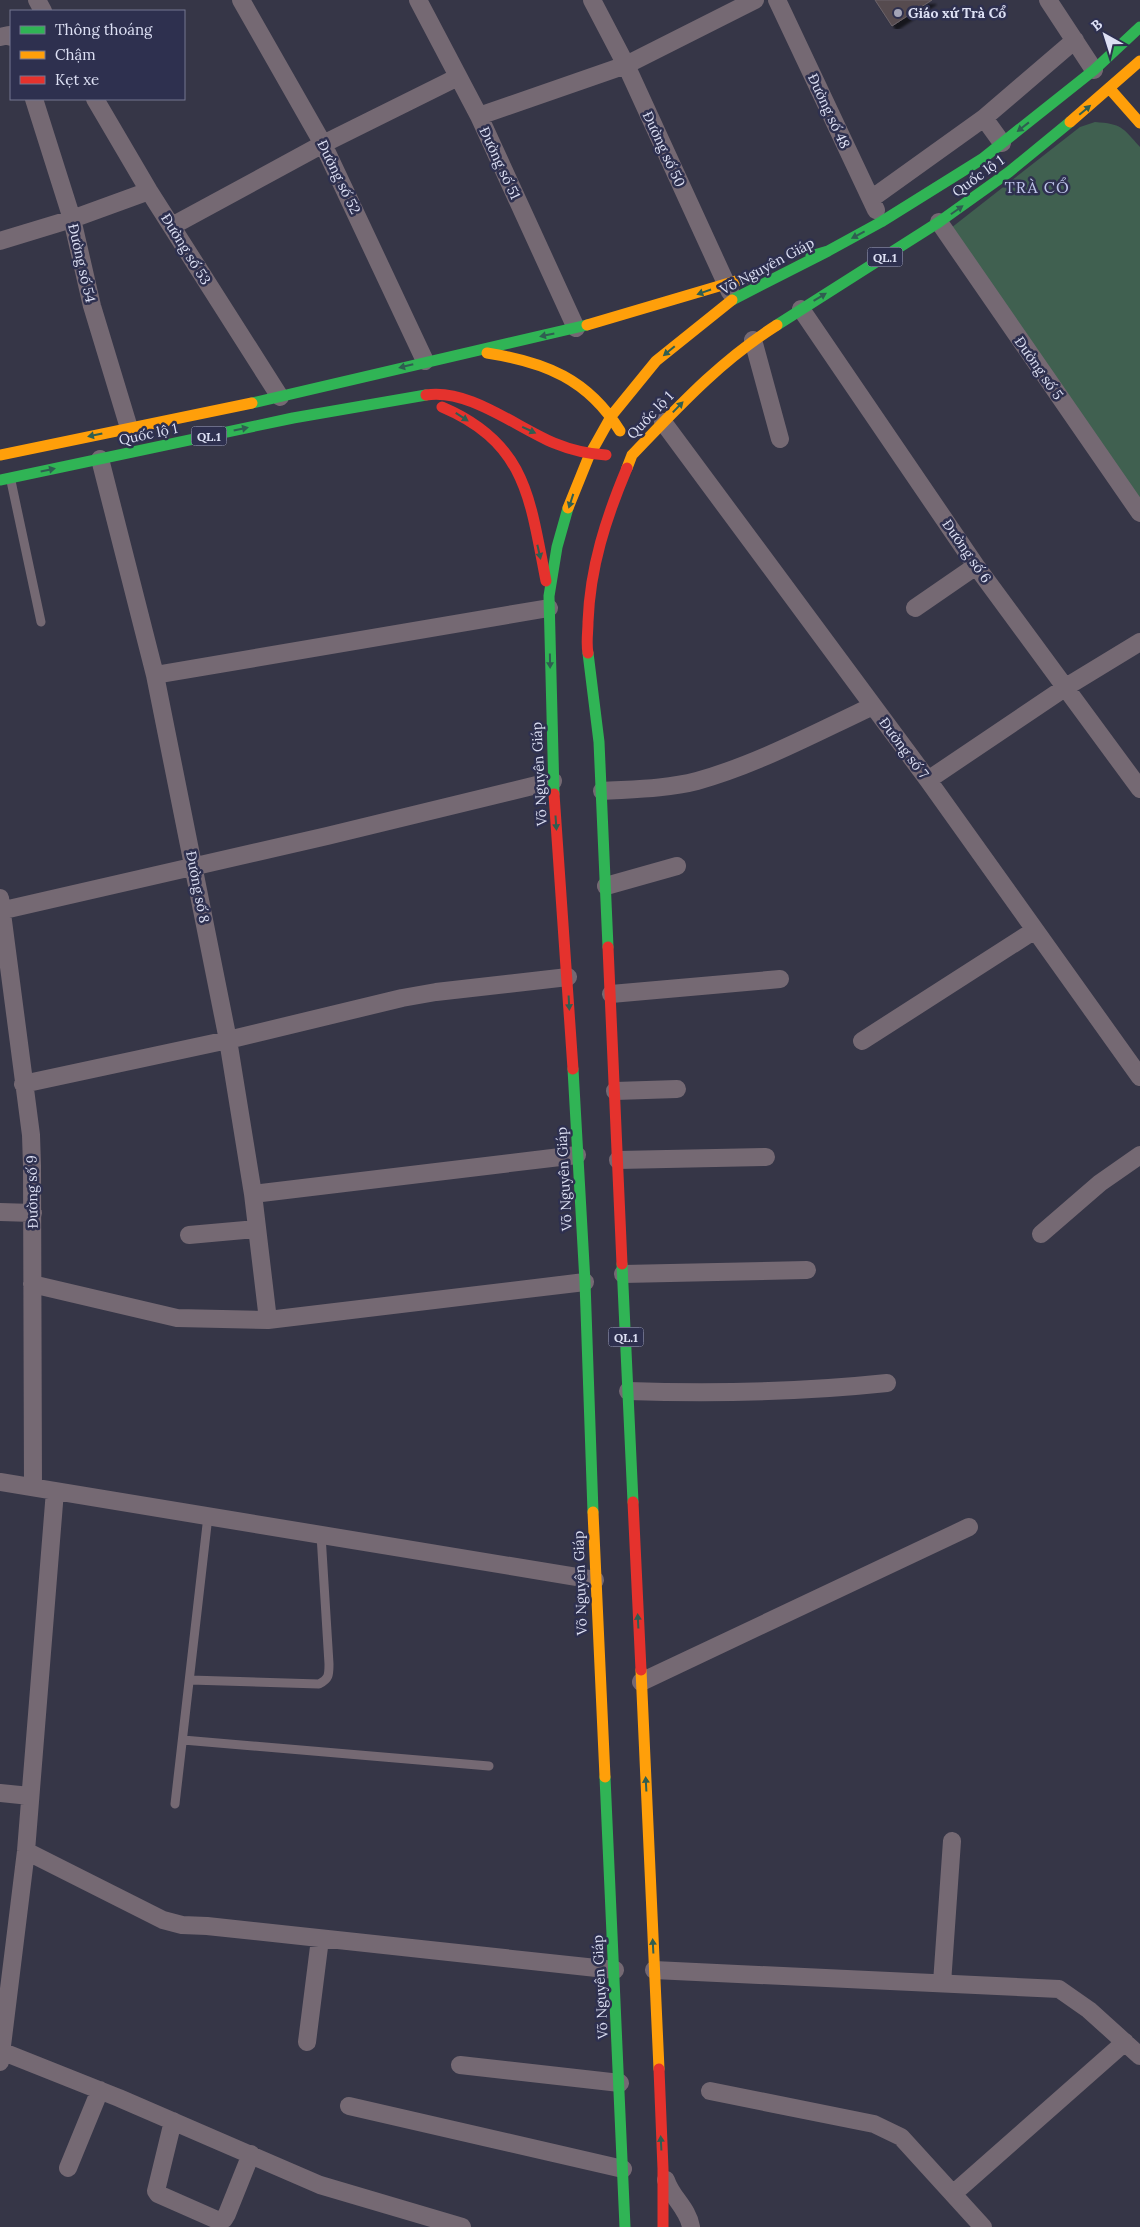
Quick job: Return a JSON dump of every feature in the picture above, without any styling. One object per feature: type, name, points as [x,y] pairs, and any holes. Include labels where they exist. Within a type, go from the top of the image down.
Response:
[{"type":"main road","name":"Quốc lộ 1","points":[[0,455],[280,397],[424,361],[730,292],[828,251],[881,222],[982,159],[1094,70],[1140,27]]},
{"type":"main road","name":"Quốc lộ 1","points":[[5,479],[293,418],[434,394],[455,397],[473,403],[589,456],[625,450],[663,422],[708,376],[753,340],[939,222],[1010,172],[1110,89],[1140,61]]},
{"type":"main road","points":[[1110,89],[1140,123]]},
{"type":"main road","name":"Võ Nguyên Giáp","points":[[624,2226],[615,1970],[595,1580],[585,1282],[568,977],[553,781],[549,602],[557,547],[572,496],[589,456],[612,415],[656,361],[730,292],[828,251]]},
{"type":"main road","points":[[471,351],[514,356],[559,371],[594,395],[612,415],[625,450]]},
{"type":"main road","points":[[418,396],[456,412],[485,432],[507,453],[519,476],[530,509],[549,602]]},
{"type":"main road","name":"QL.1","points":[[625,450],[597,551],[589,591],[587,649],[599,742],[602,792],[654,1970],[663,2227]]},
{"type":"street","name":"Đường số 52","points":[[241,0],[324,144],[424,361]]},
{"type":"street","name":"Đường số 51","points":[[418,0],[479,116],[576,328]]},
{"type":"street","name":"Đường số 50","points":[[592,0],[626,65],[730,292]]},
{"type":"street","points":[[479,116],[626,65],[756,0]]},
{"type":"street","name":"Đường số 48","points":[[777,0],[881,222]]},
{"type":"street","points":[[1048,0],[1094,70]]},
{"type":"street","points":[[871,200],[984,118],[1075,40]]},
{"type":"street","points":[[172,226],[324,144],[458,77]]},
{"type":"street","name":"Đường số 54","points":[[34,100],[72,219],[92,306],[129,428]]},
{"type":"street","name":"Đường số 53","points":[[96,100],[150,191],[280,397]]},
{"type":"street","points":[[984,118],[1002,143]]},
{"type":"street","points":[[0,242],[150,191]]},
{"type":"street","name":"Đường số 5","points":[[939,222],[1140,513]]},
{"type":"street","name":"Đường số 6","points":[[801,309],[976,566],[1140,789]]},
{"type":"street","points":[[753,340],[780,439]]},
{"type":"street","name":"Đường số 7","points":[[663,422],[928,780],[1140,1077]]},
{"type":"street","name":"Đường số 8","points":[[100,459],[155,674],[228,1040],[253,1194],[268,1320]]},
{"type":"street","points":[[915,608],[976,566]]},
{"type":"street","points":[[155,674],[549,602]]},
{"type":"street","points":[[928,780],[1066,687],[1140,642]]},
{"type":"street","points":[[602,792],[669,786],[696,781],[750,762],[873,706]]},
{"type":"street","points":[[1,907],[194,866],[553,781]]},
{"type":"street","points":[[606,886],[677,866]]},
{"type":"street","name":"Đường số 9","points":[[1,907],[30,1135],[33,1213],[33,1487]]},
{"type":"street","points":[[862,1041],[1035,930]]},
{"type":"street","points":[[23,1084],[228,1040],[402,998],[436,992],[568,977]]},
{"type":"street","points":[[611,994],[780,979]]},
{"type":"street","points":[[615,1091],[677,1089]]},
{"type":"street","points":[[253,1194],[577,1155]]},
{"type":"street","points":[[1042,1234],[1100,1183],[1140,1155]]},
{"type":"street","points":[[618,1160],[766,1157]]},
{"type":"street","points":[[0,1212],[33,1213]]},
{"type":"street","points":[[189,1234],[257,1229]]},
{"type":"street","points":[[623,1274],[807,1270]]},
{"type":"street","points":[[32,1284],[177,1318],[268,1320],[585,1282]]},
{"type":"street","points":[[628,1391],[708,1393],[802,1390],[887,1383]]},
{"type":"street","points":[[0,1482],[595,1580]]},
{"type":"street","points":[[55,1491],[26,1851],[1,2056],[100,2090],[320,2185],[462,2227]]},
{"type":"street","points":[[641,1682],[969,1527]]},
{"type":"street","points":[[0,1793],[30,1796]]},
{"type":"street","points":[[942,1984],[952,1841]]},
{"type":"street","points":[[26,1851],[163,1920],[182,1925],[615,1970]]},
{"type":"street","points":[[307,2042],[320,1939]]},
{"type":"street","points":[[654,1970],[1059,1989],[1089,2010],[1140,2056]]},
{"type":"street","points":[[954,2193],[1125,2042]]},
{"type":"street","points":[[460,2065],[620,2083]]},
{"type":"street","points":[[68,2168],[100,2090]]},
{"type":"street","points":[[710,2091],[874,2124],[888,2129],[901,2137],[984,2227]]},
{"type":"street","points":[[349,2106],[623,2169]]},
{"type":"street","points":[[173,2121],[156,2191],[158,2194],[217,2220],[224,2219],[227,2214],[251,2154]]},
{"type":"street","points":[[662,2169],[669,2191],[680,2202],[695,2225]]},
{"type":"lane","points":[[5,479],[41,622]]},
{"type":"lane","points":[[175,1804],[208,1516]]},
{"type":"lane","points":[[190,1680],[319,1684],[325,1681],[329,1676],[329,1664],[321,1534]]},
{"type":"lane","points":[[183,1740],[489,1766]]},
{"type":"green space","points":[[1095,122],[1111,124],[1121,128],[1140,147],[1140,500],[951,228],[1080,127]]},
{"type":"building","name":"Giáo xứ Trà Cổ","points":[[875,0],[932,0],[892,26]]},
{"type":"traffic: fast","points":[[811,256],[828,251],[881,222],[982,159],[1094,70],[1140,27]]},
{"type":"traffic: fast","points":[[777,325],[939,222],[1009,172],[1070,122]]},
{"type":"traffic: fast","points":[[732,300],[828,251]]},
{"type":"traffic: fast","points":[[252,403],[587,325]]},
{"type":"traffic: fast","points":[[0,480],[293,418],[426,395]]},
{"type":"traffic: fast","points":[[554,794],[549,596],[557,547],[568,508]]},
{"type":"traffic: fast","points":[[588,653],[599,742],[608,947]]},
{"type":"traffic: fast","points":[[573,1069],[585,1282],[593,1512]]},
{"type":"traffic: fast","points":[[622,1264],[633,1502]]},
{"type":"traffic: fast","points":[[605,1777],[625,2227]]},
{"type":"traffic: slow","points":[[1070,122],[1140,61]]},
{"type":"traffic: slow","points":[[1110,89],[1140,123]]},
{"type":"traffic: slow","points":[[587,325],[753,276]]},
{"type":"traffic: slow","points":[[568,508],[589,456],[612,415],[656,361],[732,300]]},
{"type":"traffic: slow","points":[[627,468],[632,455],[700,386],[736,354],[777,325]]},
{"type":"traffic: slow","points":[[487,353],[528,362],[563,376],[594,398],[620,431]]},
{"type":"traffic: slow","points":[[0,455],[252,403]]},
{"type":"traffic: slow","points":[[593,1512],[605,1777]]},
{"type":"traffic: slow","points":[[641,1670],[659,2069]]},
{"type":"traffic: jam","points":[[426,395],[442,394],[458,397],[491,410],[554,443],[567,448],[606,455]]},
{"type":"traffic: jam","points":[[442,407],[470,421],[492,438],[508,457],[520,477],[535,525],[546,581]]},
{"type":"traffic: jam","points":[[588,653],[589,602],[600,543],[612,505],[627,468]]},
{"type":"traffic: jam","points":[[554,794],[573,1069]]},
{"type":"traffic: jam","points":[[608,947],[622,1264]]},
{"type":"traffic: jam","points":[[633,1502],[641,1670]]},
{"type":"traffic: jam","points":[[659,2069],[663,2227]]},
{"type":"place","name":"Giáo xứ Trà Cổ","points":[[898,13]]},
{"type":"district","name":"TRÀ CỔ","points":[[1037,187]]}]
